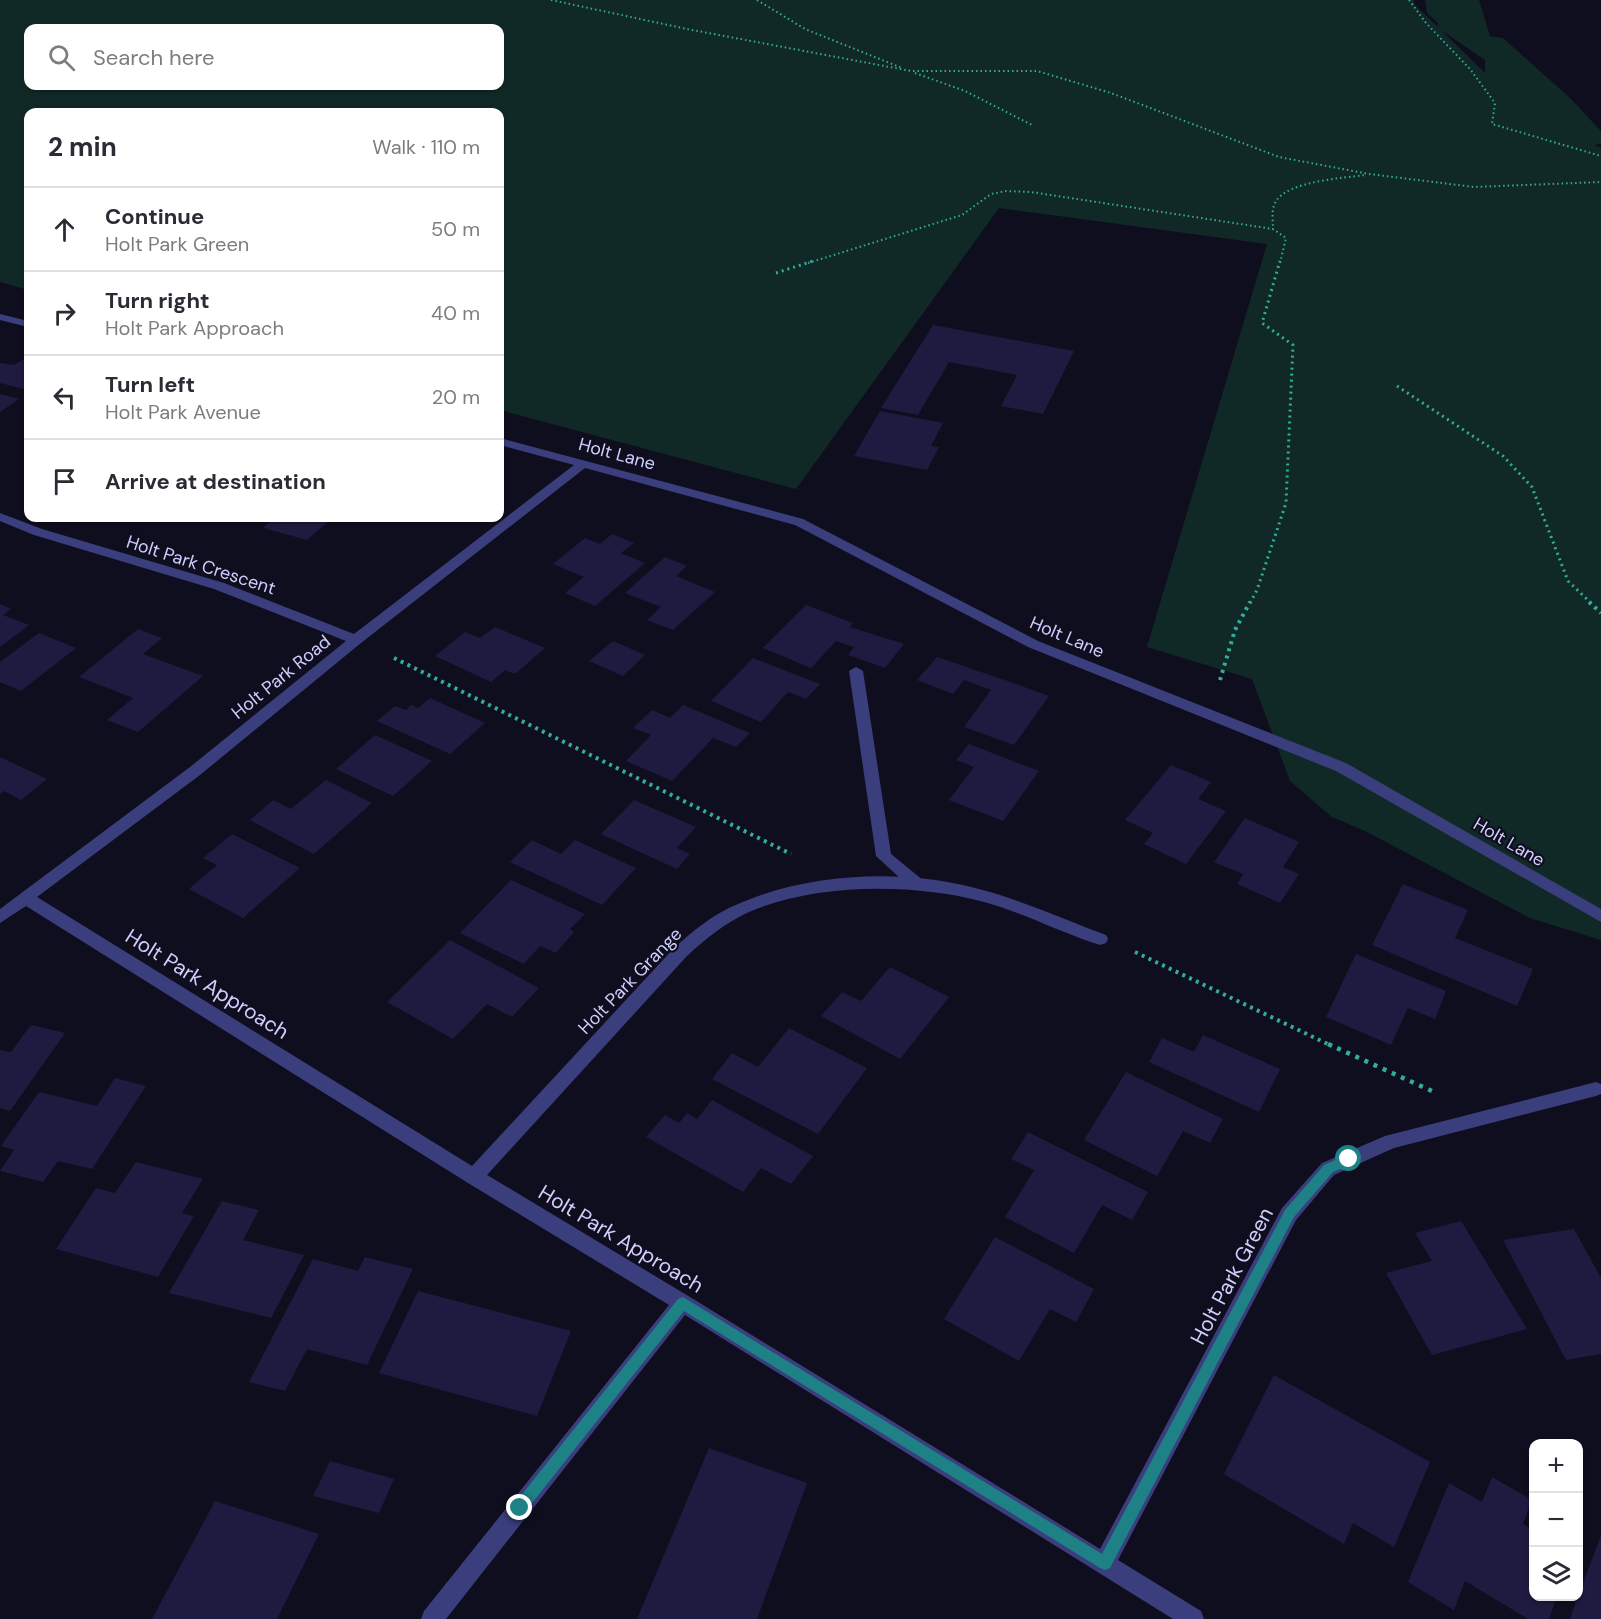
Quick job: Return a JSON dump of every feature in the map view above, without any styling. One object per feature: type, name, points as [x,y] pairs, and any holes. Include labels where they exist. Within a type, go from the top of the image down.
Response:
[{"type":"street","points":[[0,317],[24,323]]},
{"type":"street","name":"Holt Lane","points":[[504,443],[799,522],[1033,644],[1341,767],[1601,916]]},
{"type":"street","name":"Holt Park Road","points":[[0,917],[195,771],[356,639],[584,463]]},
{"type":"street","name":"Holt Park Crescent","points":[[0,517],[38,532],[219,586],[356,639]]},
{"type":"street","points":[[856,671],[884,856],[918,885]]},
{"type":"street","name":"Holt Park Grange","points":[[474,1177],[673,960],[719,921],[766,899],[822,887],[888,882],[946,888],[1000,902],[1100,939]]},
{"type":"street","name":"Holt Park Approach","points":[[26,898],[474,1177],[683,1303],[1193,1619]]},
{"type":"street","name":"Holt Park Green","points":[[1105,1563],[1289,1214],[1329,1169],[1391,1141],[1596,1089]]},
{"type":"street","points":[[432,1619],[683,1303]]},
{"type":"path","points":[[550,0],[911,72],[1037,71],[1111,93],[1279,157],[1369,174],[1474,187],[1601,182]]},
{"type":"path","points":[[757,0],[805,29],[965,91],[1034,126]]},
{"type":"path","points":[[1409,0],[1426,23],[1470,69],[1495,103],[1492,124],[1601,156]]},
{"type":"path","points":[[1273,229],[1273,210],[1277,199],[1292,189],[1369,174]]},
{"type":"path","points":[[776,273],[951,219],[962,215],[991,194],[1006,191],[1031,192],[1273,229],[1286,237],[1274,292],[1262,322],[1293,345],[1286,503],[1257,590],[1235,630],[1209,714]]},
{"type":"path","points":[[1397,386],[1503,456],[1532,487],[1568,581],[1601,613]]},
{"type":"path","points":[[356,639],[797,856]]},
{"type":"path","points":[[1100,939],[1148,956],[1293,1028],[1488,1117]]},
{"type":"green space","points":[[0,0],[1414,0],[1415,5],[1438,27],[1438,23],[1427,13],[1425,0],[1479,0],[1490,36],[1503,38],[1571,99],[1601,131],[1601,144],[1594,145],[1601,148],[1601,940],[1530,918],[1365,831],[1332,817],[1290,781],[1252,679],[1147,647],[1267,244],[999,208],[796,489],[504,411],[504,108],[24,108],[24,289],[0,282]],"holes":[[[1441,30],[1485,60],[1484,72]]]},
{"type":"building","points":[[933,325],[1074,351],[1043,414],[1001,406],[1017,375],[949,362],[918,415],[881,408]]},
{"type":"building","points":[[24,360],[24,389],[0,383],[0,363],[14,365]]},
{"type":"building","points":[[0,394],[19,399],[0,412]]},
{"type":"building","points":[[880,411],[943,423],[931,446],[939,447],[927,470],[854,456]]},
{"type":"building","points":[[270,522],[327,522],[307,540],[263,528]]},
{"type":"building","points":[[612,534],[634,543],[621,553],[645,563],[595,606],[565,593],[584,577],[553,564],[585,538],[600,544]]},
{"type":"building","points":[[665,557],[687,566],[676,576],[715,592],[673,630],[647,620],[661,607],[625,593]]},
{"type":"building","points":[[0,604],[11,609],[3,615],[29,625],[0,647]]},
{"type":"building","points":[[806,605],[853,623],[850,627],[904,644],[885,668],[848,655],[854,647],[836,641],[811,668],[763,648]]},
{"type":"building","points":[[495,627],[545,648],[515,674],[505,670],[491,682],[435,656],[465,632],[480,638]]},
{"type":"building","points":[[138,629],[162,638],[143,654],[203,676],[138,732],[107,720],[133,698],[79,677]]},
{"type":"building","points":[[39,633],[76,648],[21,691],[0,682],[0,662]]},
{"type":"building","points":[[613,641],[645,655],[623,676],[589,661]]},
{"type":"building","points":[[937,657],[1049,696],[1014,745],[964,727],[991,690],[964,680],[953,694],[917,680]]},
{"type":"building","points":[[753,658],[820,684],[806,699],[788,692],[761,722],[711,701]]},
{"type":"building","points":[[430,698],[485,723],[450,754],[377,721],[395,706],[406,710],[411,705],[418,708]]},
{"type":"building","points":[[683,705],[750,733],[736,747],[713,738],[672,781],[626,761],[651,735],[633,728],[652,710],[670,718]]},
{"type":"building","points":[[375,735],[432,761],[393,796],[336,769]]},
{"type":"building","points":[[969,744],[1039,771],[1003,821],[949,800],[974,767],[956,760]]},
{"type":"building","points":[[0,757],[47,779],[21,800],[4,791],[0,794]]},
{"type":"building","points":[[1171,765],[1211,782],[1198,799],[1226,811],[1186,864],[1144,844],[1153,833],[1125,820]]},
{"type":"building","points":[[326,780],[372,803],[314,854],[250,820],[273,800],[291,809]]},
{"type":"building","points":[[634,800],[696,827],[677,848],[690,854],[677,869],[601,834]]},
{"type":"building","points":[[1245,818],[1299,842],[1283,867],[1299,874],[1280,903],[1237,884],[1243,874],[1214,862]]},
{"type":"building","points":[[232,834],[300,868],[243,918],[189,889],[217,865],[203,858]]},
{"type":"building","points":[[532,840],[561,854],[575,840],[636,868],[602,905],[510,862]]},
{"type":"building","points":[[511,880],[585,914],[570,929],[574,932],[556,953],[540,946],[524,964],[460,933]]},
{"type":"building","points":[[1403,884],[1468,910],[1455,938],[1533,969],[1517,1006],[1372,945]]},
{"type":"building","points":[[450,940],[539,988],[512,1017],[487,1004],[453,1039],[387,1002]]},
{"type":"building","points":[[1356,954],[1446,991],[1435,1019],[1408,1008],[1391,1045],[1326,1017]]},
{"type":"building","points":[[890,967],[949,997],[900,1059],[821,1016],[842,992],[861,1001]]},
{"type":"building","points":[[31,1025],[65,1033],[10,1111],[0,1108],[0,1050],[11,1052]]},
{"type":"building","points":[[789,1028],[867,1068],[818,1134],[712,1079],[732,1053],[758,1067]]},
{"type":"building","points":[[1203,1035],[1280,1069],[1259,1112],[1149,1062],[1162,1038],[1194,1052]]},
{"type":"building","points":[[1126,1072],[1223,1119],[1210,1143],[1183,1131],[1157,1176],[1084,1140]]},
{"type":"building","points":[[115,1078],[146,1086],[92,1169],[58,1161],[43,1182],[0,1171],[14,1150],[1,1146],[39,1092],[97,1106]]},
{"type":"building","points":[[712,1100],[813,1156],[791,1184],[761,1168],[743,1192],[646,1137],[665,1115],[679,1123],[687,1113],[697,1119]]},
{"type":"building","points":[[1028,1132],[1148,1192],[1132,1220],[1102,1205],[1074,1253],[1005,1217],[1034,1170],[1011,1159]]},
{"type":"building","points":[[136,1162],[203,1179],[182,1213],[194,1216],[158,1277],[56,1249],[96,1188],[115,1193]]},
{"type":"building","points":[[222,1201],[259,1210],[243,1240],[304,1255],[271,1318],[169,1293]]},
{"type":"building","points":[[1461,1221],[1527,1329],[1432,1355],[1386,1273],[1432,1261],[1415,1233]]},
{"type":"building","points":[[1574,1229],[1601,1278],[1601,1354],[1566,1360],[1503,1240]]},
{"type":"building","points":[[995,1237],[1094,1289],[1076,1322],[1050,1309],[1019,1361],[944,1319]]},
{"type":"building","points":[[365,1257],[413,1269],[367,1365],[307,1349],[285,1391],[249,1382],[313,1259],[358,1271]]},
{"type":"building","points":[[418,1291],[571,1331],[537,1416],[379,1373]]},
{"type":"building","points":[[1274,1375],[1430,1462],[1394,1547],[1353,1523],[1344,1544],[1224,1474]]},
{"type":"building","points":[[709,1448],[807,1483],[757,1619],[637,1619]]},
{"type":"building","points":[[330,1461],[394,1479],[379,1513],[313,1496]]},
{"type":"building","points":[[1492,1477],[1529,1498],[1529,1508],[1523,1524],[1529,1527],[1529,1601],[1555,1601],[1549,1619],[1528,1619],[1465,1581],[1454,1610],[1408,1582],[1449,1483],[1482,1502]]},
{"type":"building","points":[[215,1501],[319,1534],[277,1619],[152,1619]]},
{"type":"building","points":[[1601,1536],[1601,1619],[1570,1619],[1576,1601],[1583,1601],[1583,1583]]},
{"type":"route","points":[[520,1508],[683,1303],[1105,1563],[1289,1214],[1329,1169],[1349,1159]]}]
